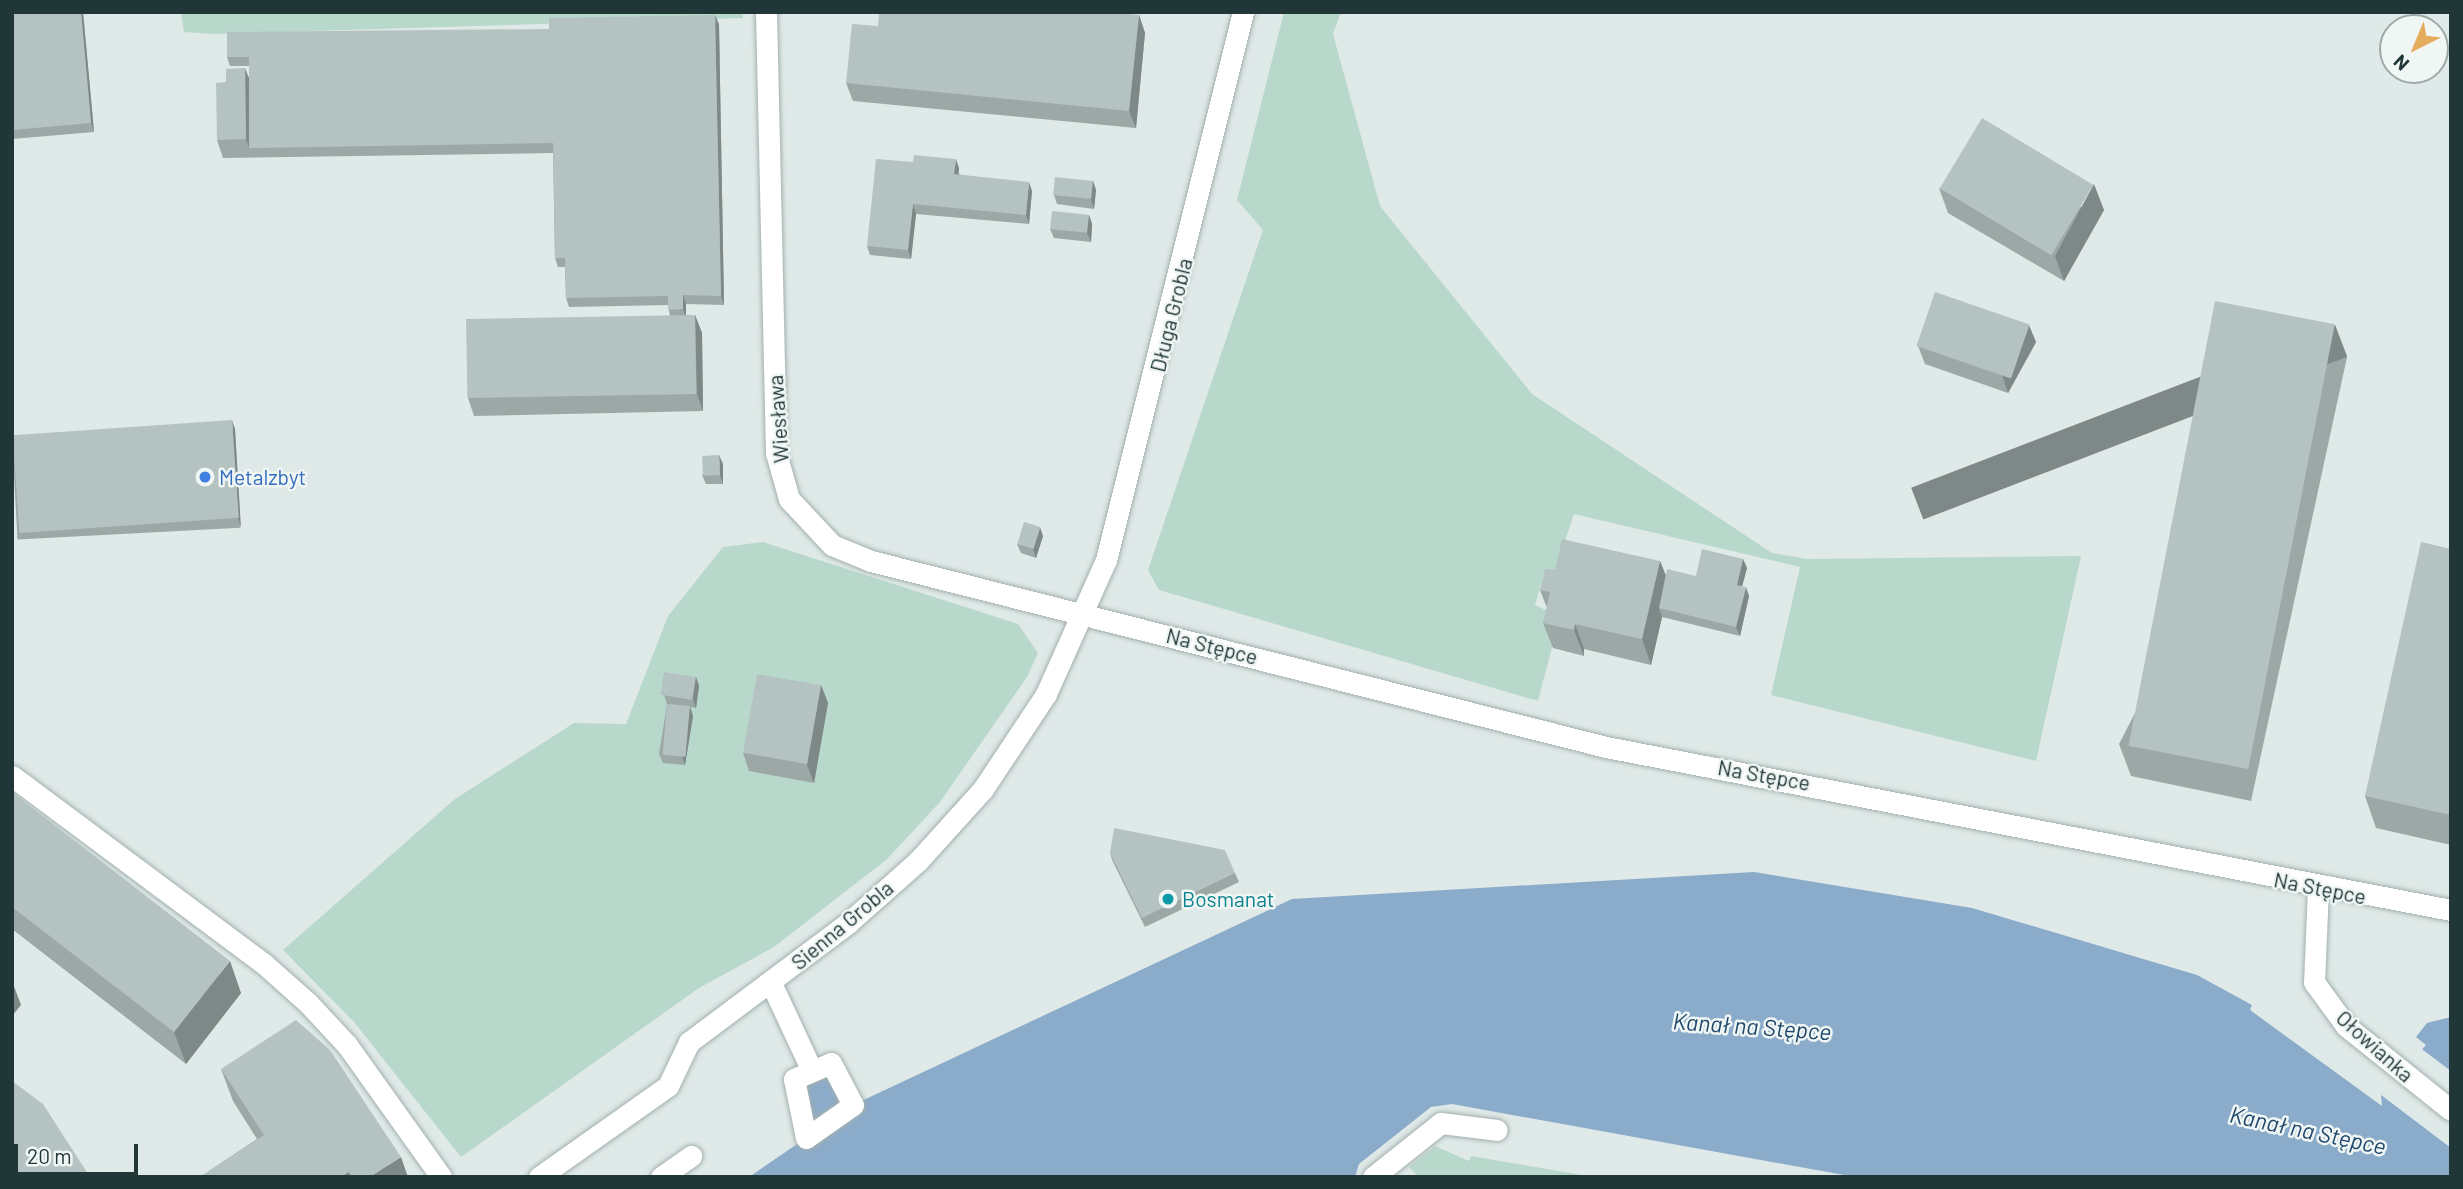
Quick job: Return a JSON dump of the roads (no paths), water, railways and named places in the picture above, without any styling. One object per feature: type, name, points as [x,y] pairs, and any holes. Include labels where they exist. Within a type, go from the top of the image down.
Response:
[{"type":"street","name":"Wiesława","points":[[766,12],[776,453],[789,499],[832,545],[871,561],[1084,613]]},
{"type":"street","name":"Długa Grobla","points":[[1084,613],[1106,560],[1154,382],[1243,12]]},
{"type":"street","name":"Na Stępce","points":[[1084,613],[1605,747],[1811,782],[2318,888],[2451,911]]},
{"type":"street","name":"Sienna Grobla","points":[[539,1177],[668,1086],[689,1042],[771,983],[918,861],[983,789],[1046,694],[1084,613]]},
{"type":"street","points":[[12,776],[308,1003],[347,1045],[441,1177]]},
{"type":"street","name":"Ołowianka","points":[[2318,888],[2314,982],[2346,1026],[2451,1110]]},
{"type":"street","points":[[771,983],[812,1071]]},
{"type":"street","points":[[1373,1177],[1441,1123],[1497,1130]]},
{"type":"street","points":[[661,1177],[691,1156]]},
{"type":"water","name":"Kanał na Stępce","points":[[1754,872],[1972,908],[2197,975],[2252,1005],[2250,1010],[2382,1106],[2381,1095],[2426,1045],[2416,1037],[2427,1023],[2451,1017],[2451,1177],[1855,1177],[1452,1104],[1431,1107],[1359,1164],[1355,1177],[749,1177],[806,1138],[794,1079],[831,1063],[853,1105],[1292,899]]},
{"type":"place","name":"Metalzbyt","points":[[205,477]]},
{"type":"place","name":"Bosmanat","points":[[1168,899]]}]
